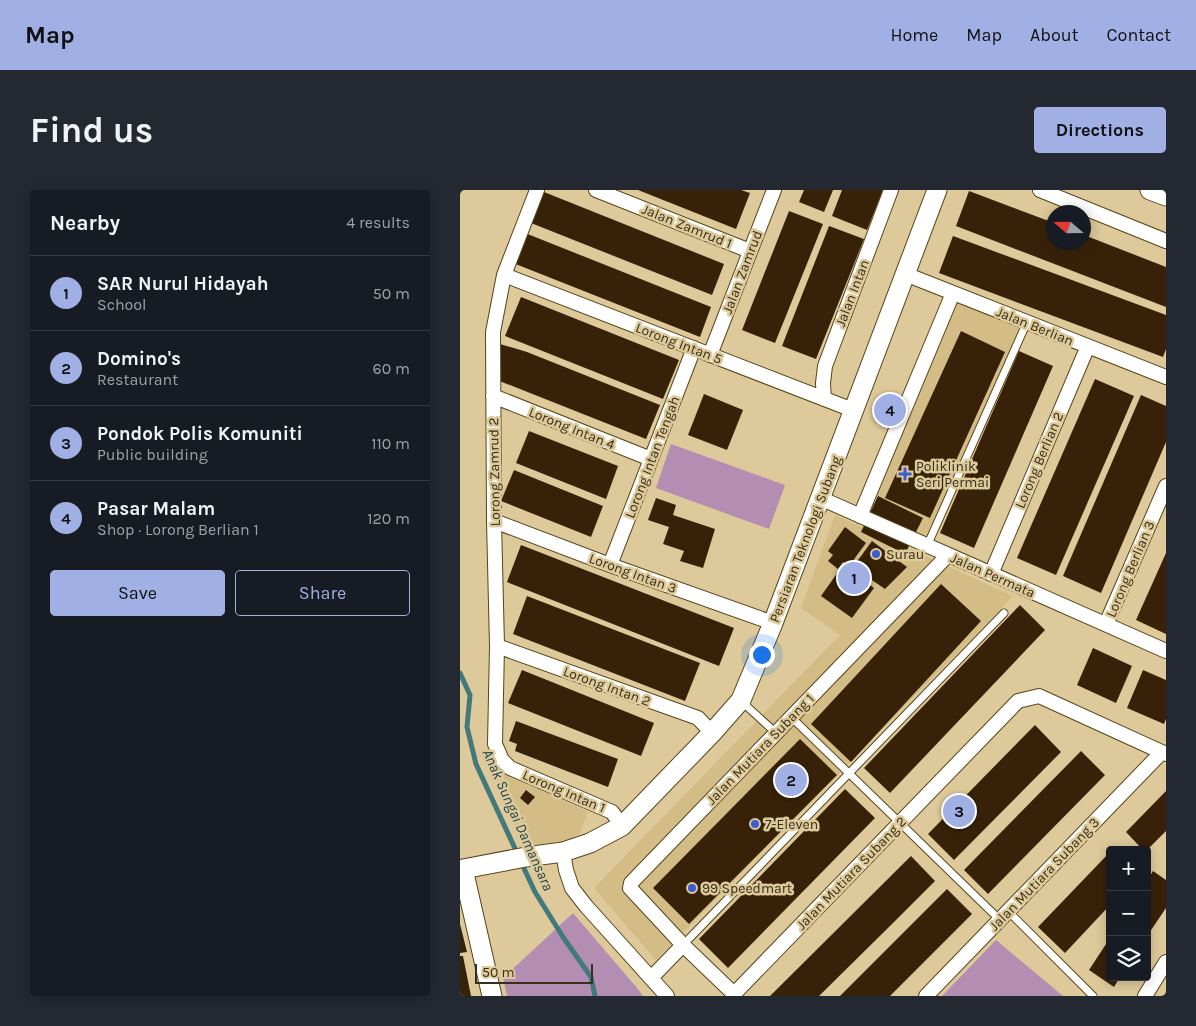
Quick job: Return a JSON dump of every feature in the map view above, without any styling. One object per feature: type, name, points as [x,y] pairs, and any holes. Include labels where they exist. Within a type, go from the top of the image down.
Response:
[{"type":"street","name":"Lorong Zamrud 2","points":[[502,760],[495,744],[497,646],[493,332],[504,275],[537,190]]},
{"type":"street","name":"Jalan Zamrud 1","points":[[596,190],[750,251]]},
{"type":"street","name":"Jalan Zamrud","points":[[710,355],[774,190]]},
{"type":"street","name":"Jalan Intan","points":[[824,399],[824,366],[891,190]]},
{"type":"street","name":"Persiaran Teknologi Subang","points":[[492,996],[461,863],[491,863],[563,852],[590,843],[622,826],[712,733],[740,700],[773,623],[937,190]]},
{"type":"street","points":[[1040,190],[1166,242]]},
{"type":"street","name":"Jalan Berlian","points":[[905,274],[1166,377]]},
{"type":"street","name":"Lorong Intan 5","points":[[504,275],[853,410]]},
{"type":"street","points":[[860,516],[953,293]]},
{"type":"street","name":"Lorong Berlian 2","points":[[991,574],[1088,346]]},
{"type":"street","name":"Lorong Intan Tengah","points":[[610,565],[694,348]]},
{"type":"street","name":"Lorong Intan 4","points":[[493,396],[651,459]]},
{"type":"street","name":"Lorong Berlian 3","points":[[1106,624],[1166,486]]},
{"type":"street","name":"Jalan Permata","points":[[820,498],[1166,651]]},
{"type":"street","name":"Lorong Intan 3","points":[[494,520],[610,565],[773,623]]},
{"type":"street","name":"Jalan Mutiara Subang 1","points":[[683,945],[630,888],[631,883],[948,555]]},
{"type":"street","name":"Lorong Intan 2","points":[[497,646],[698,718],[712,733]]},
{"type":"street","name":"Jalan Mutiara Subang 2","points":[[683,945],[734,995],[1018,700],[1039,696],[1164,753]]},
{"type":"street","name":"Jalan Mutiara Subang 3","points":[[926,996],[1164,753]]},
{"type":"street","name":"Lorong Intan 1","points":[[502,760],[510,768],[612,812],[622,826]]},
{"type":"street","points":[[563,852],[572,888],[667,996]]},
{"type":"street","points":[[651,978],[683,945]]},
{"type":"street","points":[[1145,996],[1166,962]]},
{"type":"lane","points":[[927,546],[1027,322]]},
{"type":"lane","points":[[683,945],[1004,613]]},
{"type":"lane","points":[[740,700],[776,733]]},
{"type":"lane","points":[[791,716],[900,823],[1093,996]]},
{"type":"shaded area","points":[[956,302],[1020,325],[927,538],[867,512]]},
{"type":"shaded area","points":[[671,444],[785,485],[769,529],[656,488]]},
{"type":"shaded area","points":[[835,515],[1013,596],[656,960],[594,888],[840,635],[801,608]]},
{"type":"shaded area","points":[[493,769],[588,812],[580,833],[570,839],[531,846],[515,826]]},
{"type":"shaded area","points":[[573,913],[643,996],[507,996],[503,978]]},
{"type":"shaded area","points":[[996,940],[1063,996],[942,996]]},
{"type":"building","points":[[638,190],[741,190],[750,193],[736,229]]},
{"type":"building","points":[[804,190],[833,190],[824,212],[799,202]]},
{"type":"building","points":[[842,190],[883,190],[867,230],[832,216]]},
{"type":"building","points":[[969,191],[1046,220],[1046,250],[1091,250],[1091,238],[1166,267],[1166,307],[956,226]]},
{"type":"building","points":[[544,192],[724,264],[712,295],[531,223]]},
{"type":"building","points":[[789,211],[823,224],[775,343],[742,330]]},
{"type":"building","points":[[829,226],[864,239],[816,359],[782,346]]},
{"type":"building","points":[[525,233],[711,307],[700,337],[513,263]]},
{"type":"building","points":[[953,236],[1166,315],[1166,349],[1163,357],[939,273]]},
{"type":"building","points":[[521,297],[679,360],[663,399],[505,336]]},
{"type":"building","points":[[961,331],[1005,352],[930,518],[885,498]]},
{"type":"building","points":[[500,344],[527,352],[660,405],[646,439],[497,380]]},
{"type":"building","points":[[1019,351],[1053,366],[974,548],[940,533]]},
{"type":"building","points":[[1095,379],[1134,396],[1056,575],[1017,558]]},
{"type":"building","points":[[704,394],[743,410],[727,450],[688,435]]},
{"type":"building","points":[[1141,395],[1166,406],[1166,442],[1101,593],[1063,576]]},
{"type":"building","points":[[529,431],[618,466],[606,499],[516,463]]},
{"type":"building","points":[[514,470],[603,506],[591,537],[501,501]]},
{"type":"building","points":[[878,496],[923,518],[905,554],[861,532]]},
{"type":"building","points":[[656,498],[676,505],[673,515],[715,529],[703,568],[680,561],[684,551],[663,544],[669,527],[648,520]]},
{"type":"building","points":[[845,527],[866,543],[849,566],[843,562],[838,569],[828,561],[833,555],[828,551]]},
{"type":"building","name":"Surau","points":[[872,541],[907,567],[885,589],[853,567]]},
{"type":"building","points":[[521,545],[734,628],[719,666],[507,582]]},
{"type":"building","points":[[1166,553],[1166,634],[1136,620]]},
{"type":"building","points":[[843,565],[874,588],[852,618],[821,596]]},
{"type":"building","points":[[941,584],[981,621],[851,762],[811,724]]},
{"type":"building","points":[[527,596],[700,663],[685,701],[513,634]]},
{"type":"building","points":[[1020,605],[1045,630],[890,793],[864,768]]},
{"type":"building","points":[[1093,648],[1132,666],[1116,703],[1077,685]]},
{"type":"building","points":[[522,670],[654,723],[641,756],[508,703]]},
{"type":"building","points":[[1143,670],[1166,680],[1166,719],[1164,724],[1127,708]]},
{"type":"building","points":[[516,721],[618,759],[608,787],[515,751],[517,744],[509,741]]},
{"type":"building","points":[[1035,725],[1061,752],[954,860],[928,834]]},
{"type":"building","points":[[800,739],[837,775],[689,924],[653,888]]},
{"type":"building","points":[[1081,751],[1105,775],[988,894],[964,870]]},
{"type":"building","points":[[845,789],[875,818],[728,968],[699,939]]},
{"type":"building","points":[[526,790],[535,797],[528,805],[520,798]]},
{"type":"building","points":[[1166,791],[1166,831],[1151,846],[1139,846],[1126,832]]},
{"type":"building","points":[[911,856],[935,881],[892,924],[819,996],[770,996]]},
{"type":"building","points":[[1106,856],[1106,909],[1065,953],[1038,927]]},
{"type":"building","points":[[1153,871],[1166,880],[1166,908],[1151,930],[1151,891],[1151,874]]},
{"type":"building","points":[[947,889],[972,914],[890,996],[840,996]]},
{"type":"building","points":[[460,924],[467,952],[460,953]]},
{"type":"building","points":[[1106,944],[1106,981],[1118,981],[1114,987],[1089,970]]},
{"type":"building","points":[[460,956],[463,956],[471,996],[460,996]]},
{"type":"waterway","name":"Anak Sungai Damansara","points":[[460,673],[470,695],[467,727],[476,764],[518,855]]},
{"type":"waterway","name":"Anak Sungai Damansara","points":[[521,862],[535,892],[591,977],[595,996]]},
{"type":"place","name":"Pasar Malam","points":[[890,410]]},
{"type":"place","name":"Poliklinik Seri Permai","points":[[905,474]]},
{"type":"place","name":"Surau","points":[[876,554]]},
{"type":"place","name":"SAR Nurul Hidayah","points":[[854,578]]},
{"type":"place","name":"Domino's","points":[[791,780]]},
{"type":"place","name":"Pondok Polis Komuniti","points":[[959,811]]},
{"type":"place","name":"7-Eleven","points":[[755,824]]},
{"type":"place","name":"99 Speedmart","points":[[692,888]]}]
